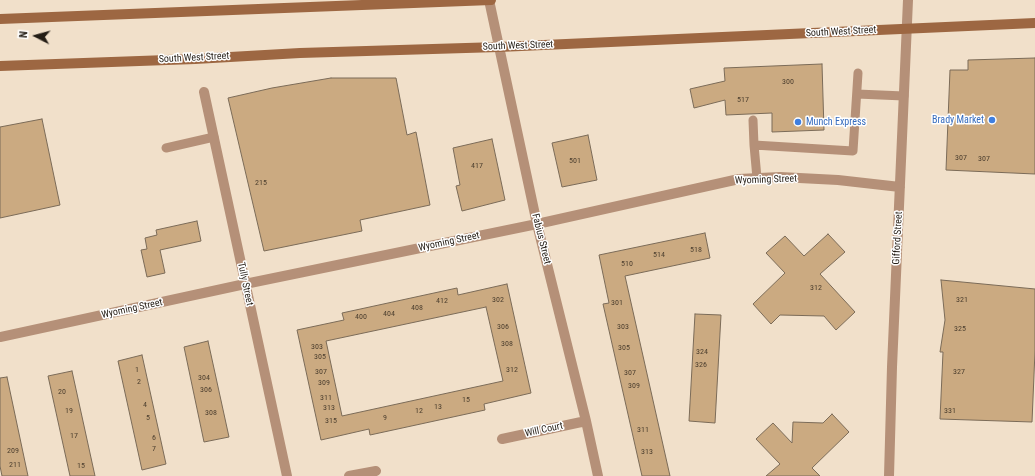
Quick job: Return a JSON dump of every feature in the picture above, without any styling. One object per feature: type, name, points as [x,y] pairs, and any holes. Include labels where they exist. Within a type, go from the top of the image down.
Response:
[{"type":"main road","points":[[0,19],[490,0]]},
{"type":"main road","name":"South West Street","points":[[0,66],[195,59],[300,53],[499,47],[1035,23]]},
{"type":"street","name":"Fabius Street","points":[[490,0],[537,224],[586,421],[598,476]]},
{"type":"street","name":"Gifford Street","points":[[889,476],[892,367],[908,0]]},
{"type":"street","name":"Tully Street","points":[[204,92],[286,476]]},
{"type":"street","name":"Wyoming Street","points":[[0,337],[245,284],[537,224],[739,179],[780,177],[838,180],[900,187]]},
{"type":"street","name":"Will Court","points":[[502,439],[586,421]]},
{"type":"street","points":[[349,476],[376,471]]},
{"type":"lane","points":[[754,145],[853,151],[858,73]]},
{"type":"lane","points":[[857,94],[904,96]]},
{"type":"lane","points":[[753,120],[757,178]]},
{"type":"lane","points":[[166,148],[214,137]]},
{"type":"building","name":"Brady Market","points":[[1035,58],[1035,174],[946,170],[950,70],[968,70],[968,60]]},
{"type":"building","points":[[822,64],[824,130],[772,132],[772,113],[726,115],[725,100],[694,108],[690,89],[725,81],[724,68]]},
{"type":"building","points":[[331,78],[396,78],[407,135],[416,132],[430,205],[360,220],[362,231],[264,251],[228,98],[272,88]]},
{"type":"building","points":[[42,119],[60,205],[0,218],[0,127]]},
{"type":"building","points":[[588,135],[597,180],[562,187],[552,143]]},
{"type":"building","points":[[492,139],[505,200],[462,211],[456,186],[460,185],[453,148]]},
{"type":"building","points":[[197,221],[201,241],[160,250],[165,273],[147,277],[141,250],[147,249],[145,238],[157,235],[156,230]]},
{"type":"building","points":[[705,233],[710,258],[625,276],[670,476],[642,476],[603,304],[609,303],[599,255]]},
{"type":"building","points":[[828,234],[845,252],[820,274],[855,312],[836,330],[824,316],[780,315],[771,324],[753,304],[785,273],[766,253],[785,236],[804,256]]},
{"type":"building","points":[[941,280],[1035,289],[1035,351],[1032,422],[940,419],[943,352],[940,352],[945,320]]},
{"type":"building","points":[[507,284],[531,393],[484,404],[485,410],[370,435],[369,429],[321,440],[297,330],[344,320],[342,313],[457,288],[458,295]],"holes":[[[486,307],[503,381],[342,416],[326,341]]]},
{"type":"building","points":[[695,314],[721,315],[715,423],[689,421]]},
{"type":"building","points":[[208,341],[229,437],[204,442],[184,347]]},
{"type":"building","points":[[142,355],[166,464],[142,470],[118,361]]},
{"type":"building","points":[[72,371],[95,476],[70,476],[48,376]]},
{"type":"building","points":[[7,377],[28,476],[2,476],[0,466],[0,378]]},
{"type":"building","points":[[832,414],[849,432],[812,468],[820,476],[766,476],[780,464],[756,439],[773,423],[792,443],[793,422],[823,423]]},
{"type":"place","name":"Brady Market","points":[[992,120]]},
{"type":"place","name":"Munch Express","points":[[798,122]]}]
